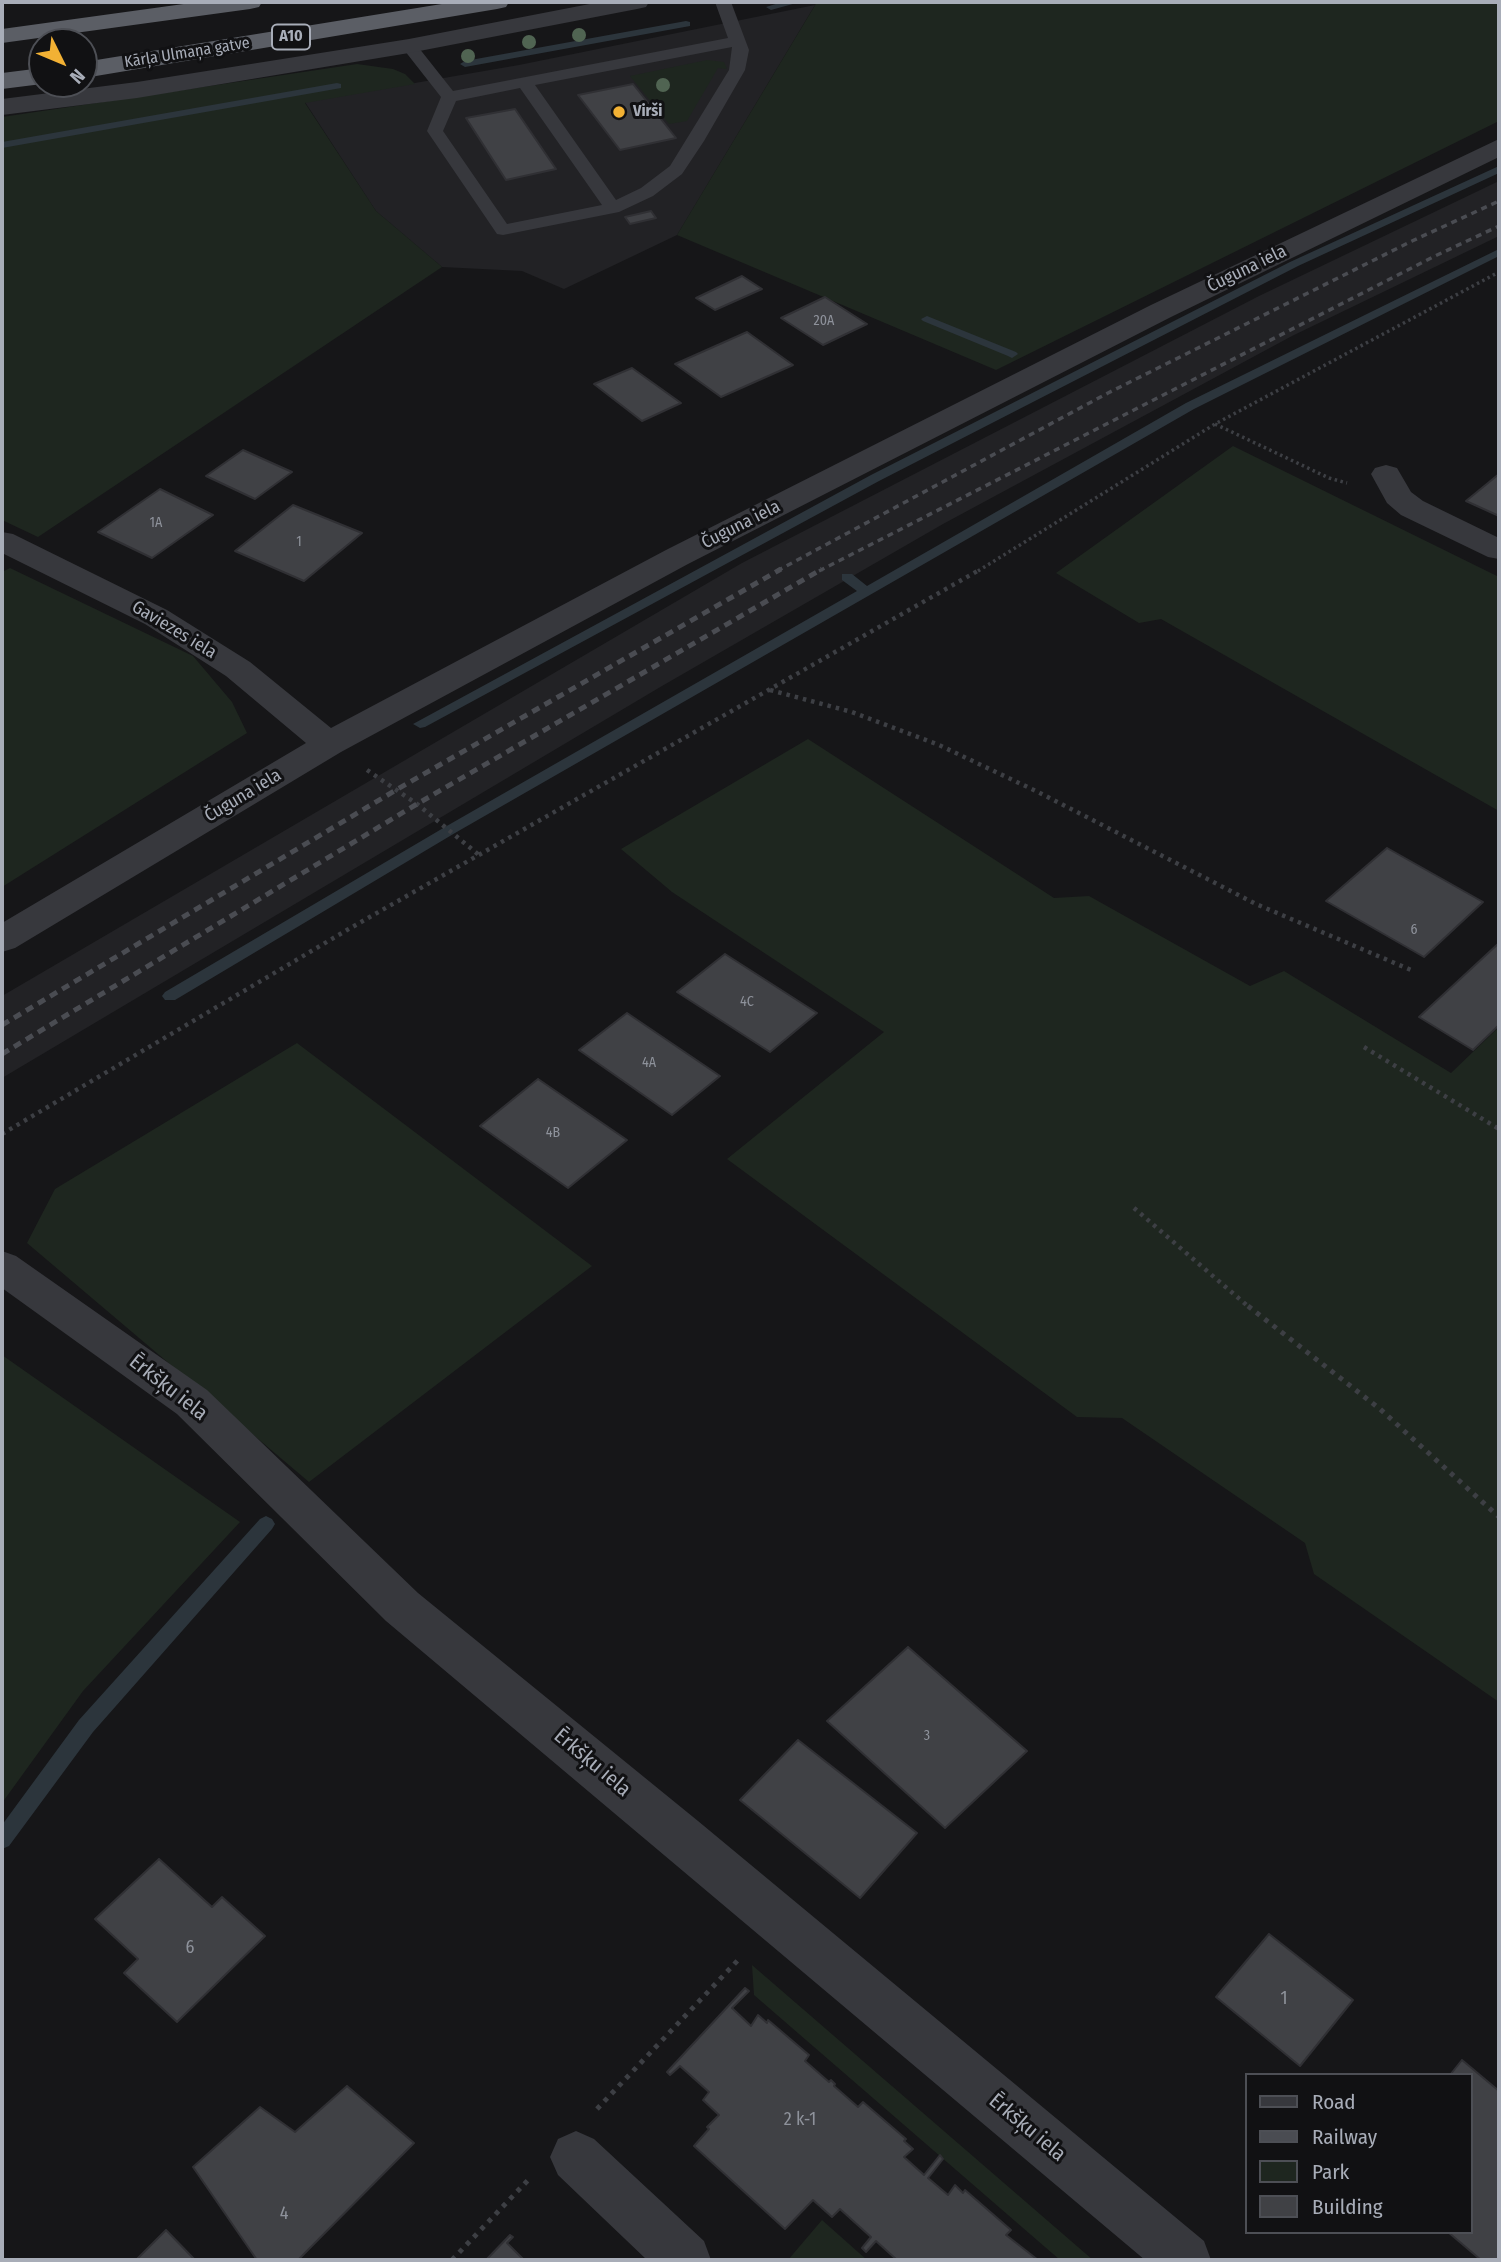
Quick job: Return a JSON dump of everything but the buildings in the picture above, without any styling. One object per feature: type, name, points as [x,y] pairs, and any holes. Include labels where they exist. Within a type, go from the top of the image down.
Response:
[{"type":"highway","points":[[2,36],[250,2]]},
{"type":"highway","name":"Kārļa Ulmaņa gatve","points":[[98,68],[497,2]]},
{"type":"highway","points":[[2,82],[28,78]]},
{"type":"street","points":[[2,107],[137,90],[409,46],[637,2]]},
{"type":"street","name":"Čuguna iela","points":[[2,939],[329,744],[677,557],[1161,311],[1499,147]]},
{"type":"street","points":[[1386,474],[1398,497],[1412,508],[1499,550]]},
{"type":"street","name":"Gaviezes iela","points":[[2,541],[156,617],[238,669],[329,744]]},
{"type":"street","name":"Ērkšķu iela","points":[[2,1267],[192,1402],[402,1607],[1185,2260]]},
{"type":"street","points":[[567,2149],[685,2260]]},
{"type":"lane","points":[[449,97],[435,131],[503,230],[613,208],[647,192],[676,170],[690,151],[740,64],[741,50],[723,2]]},
{"type":"lane","points":[[449,97],[737,41]]},
{"type":"lane","points":[[409,46],[449,97]]},
{"type":"lane","points":[[526,83],[613,208]]},
{"type":"path","points":[[2,1134],[478,855],[940,594],[1215,425],[1362,343],[1499,272]]},
{"type":"path","points":[[1215,425],[1329,478]]},
{"type":"path","points":[[769,690],[852,712],[939,745],[1038,792],[1256,904],[1411,970]]},
{"type":"path","points":[[329,744],[417,804],[478,855]]},
{"type":"path","points":[[1364,1047],[1499,1129]]},
{"type":"path","points":[[1135,1208],[1273,1328],[1380,1409],[1499,1517]]},
{"type":"path","points":[[452,2260],[567,2149],[746,1952]]},
{"type":"shaded area","points":[[815,5],[677,235],[564,289],[522,271],[442,267],[376,211],[305,102],[519,65]]},
{"type":"shaded area","points":[[1499,181],[1499,236],[1292,336],[943,524],[662,686],[2,1078],[2,996],[742,563],[1259,296]]},
{"type":"green space","points":[[817,2],[1499,2],[1499,121],[996,370],[677,235]]},
{"type":"green space","points":[[707,60],[724,62],[727,69],[718,68],[687,121],[669,124],[630,76]]},
{"type":"green space","points":[[357,64],[393,69],[405,74],[415,84],[305,103],[376,211],[442,267],[38,537],[2,520],[2,117]]},
{"type":"green space","points":[[1233,446],[1499,577],[1499,811],[1161,619],[1139,623],[1056,573]]},
{"type":"green space","points":[[10,568],[193,656],[232,702],[247,733],[2,887],[2,572]]},
{"type":"green space","points":[[808,739],[1054,898],[1089,896],[1250,986],[1284,971],[1451,1073],[1499,1027],[1499,1702],[1314,1574],[1305,1543],[1122,1418],[1077,1417],[727,1159],[884,1032],[672,892],[621,849]]},
{"type":"green space","points":[[297,1043],[592,1266],[309,1482],[27,1243],[55,1189]]},
{"type":"green space","points":[[2,1355],[240,1522],[83,1691],[2,1803]]},
{"type":"green space","points":[[752,1965],[1093,2260],[1060,2260],[754,1995]]},
{"type":"green space","points":[[822,2220],[867,2260],[788,2260]]},
{"type":"waterway","points":[[771,7],[795,2]]},
{"type":"waterway","points":[[465,64],[686,24]]},
{"type":"waterway","points":[[2,145],[337,86]]},
{"type":"waterway","points":[[420,724],[875,478],[1294,264],[1499,169]]},
{"type":"waterway","points":[[170,996],[450,830],[1190,406],[1499,252]]},
{"type":"waterway","points":[[927,319],[1012,354]]},
{"type":"waterway","points":[[847,577],[866,591]]},
{"type":"waterway","points":[[2,1840],[86,1726],[266,1524]]},
{"type":"railway","points":[[777,571],[1108,393],[1412,241],[1499,201]]},
{"type":"railway","points":[[819,571],[1435,256],[1499,226]]},
{"type":"railway","points":[[2,1025],[396,790],[781,569]]},
{"type":"railway","points":[[2,1054],[417,804],[822,569]]},
{"type":"place","name":"Virši","points":[[619,112]]}]
